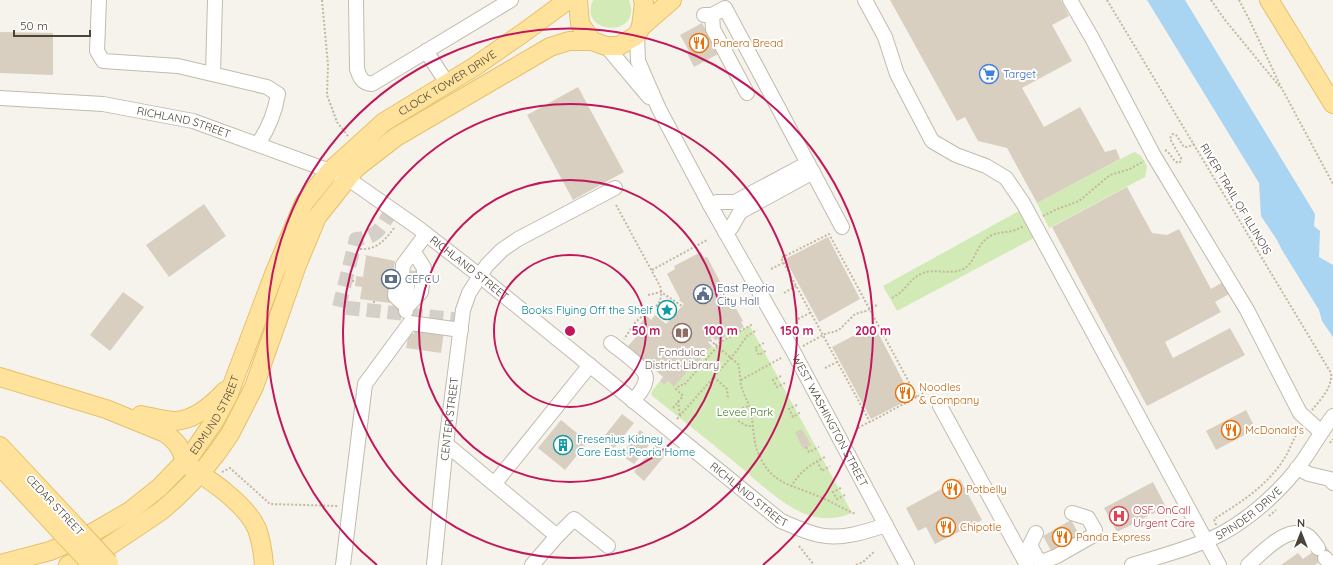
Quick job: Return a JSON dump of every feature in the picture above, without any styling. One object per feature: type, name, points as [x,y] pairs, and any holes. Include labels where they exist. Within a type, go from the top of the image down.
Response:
[{"type":"main road","name":"CLOCK TOWER DRIVE","points":[[330,171],[384,122],[523,33],[568,0]]},
{"type":"main road","points":[[578,0],[580,24],[599,43]]},
{"type":"main road","points":[[639,31],[644,3],[643,0]]},
{"type":"main road","points":[[639,31],[672,0]]},
{"type":"main road","points":[[1269,0],[1333,104]]},
{"type":"main road","name":"CLOCK TOWER DRIVE","points":[[347,178],[356,168],[396,137],[550,48],[569,41],[619,46],[639,31]]},
{"type":"main road","name":"EDMUND STREET","points":[[0,564],[50,551],[74,542],[100,529],[143,502],[184,463],[200,443],[215,420],[234,381],[274,274],[304,203],[330,171]]},
{"type":"main road","name":"EDMUND STREET","points":[[68,565],[103,550],[161,511],[200,474],[230,434],[243,411],[261,370],[297,265],[317,217],[347,178]]},
{"type":"main road","points":[[0,377],[106,409],[175,421],[191,417],[209,407],[234,381]]},
{"type":"main road","points":[[106,409],[172,438],[182,452],[184,463],[208,479],[245,510],[252,519],[259,537],[264,565]]},
{"type":"main road","name":"CEDAR STREET","points":[[0,446],[67,528]]},
{"type":"main road","name":"CEDAR STREET","points":[[0,466],[104,564]]},
{"type":"street","points":[[99,0],[97,51],[103,61],[178,66],[267,87],[278,94],[276,108],[266,132],[258,144]]},
{"type":"street","points":[[213,74],[215,0]]},
{"type":"street","points":[[356,0],[358,70],[360,79],[365,83],[372,84],[511,0]]},
{"type":"street","points":[[865,0],[885,37],[897,74],[932,141],[956,155],[986,166],[1006,178],[1023,203],[1219,565]]},
{"type":"street","points":[[1070,0],[1092,38],[1154,156],[1247,310],[1300,414],[1330,438]]},
{"type":"street","points":[[747,93],[713,29],[708,15],[725,8],[842,227]]},
{"type":"street","name":"WEST WASHINGTON STREET","points":[[639,31],[638,61],[659,109],[710,205],[793,351],[907,565]]},
{"type":"street","name":"WEST WASHINGTON STREET","points":[[599,43],[659,109]]},
{"type":"street","points":[[426,51],[447,83]]},
{"type":"street","name":"RICHLAND STREET","points":[[0,98],[110,106],[193,121],[347,178],[426,234],[480,276],[781,521],[800,530],[820,535],[843,536],[886,526]]},
{"type":"street","points":[[710,205],[717,202],[735,202],[810,167]]},
{"type":"street","points":[[725,232],[731,228],[740,212],[810,167]]},
{"type":"street","name":"CENTER STREET","points":[[434,565],[446,444],[463,310],[469,293],[488,264],[502,250],[518,239],[615,188]]},
{"type":"street","points":[[414,252],[420,268],[410,279],[395,296],[406,310],[416,292],[410,279],[398,264],[414,252],[426,234]]},
{"type":"street","points":[[343,565],[365,384],[410,323],[461,330]]},
{"type":"street","points":[[616,343],[645,374],[646,378],[644,387],[633,401]]},
{"type":"street","points":[[495,483],[590,365]]},
{"type":"street","points":[[940,406],[1027,565]]},
{"type":"street","name":"SPINDER DRIVE","points":[[1132,565],[1206,540],[1239,523],[1276,492],[1297,468],[1330,438],[1333,416]]},
{"type":"street","points":[[446,444],[495,483],[557,536]]},
{"type":"street","points":[[1297,468],[1308,474],[1330,479],[1333,483]]},
{"type":"street","points":[[1036,533],[1030,545],[1037,558],[1042,562],[1057,556],[1092,536],[1095,530],[1088,518],[1072,512]]},
{"type":"street","points":[[532,565],[574,519],[608,546]]},
{"type":"street","points":[[1243,565],[1248,565],[1282,536],[1290,534],[1304,534],[1309,537],[1325,557]]},
{"type":"path","points":[[322,0],[328,65],[327,95],[337,122],[348,136]]},
{"type":"path","name":"RIVER TRAIL OF ILLINOIS","points":[[1107,0],[1331,373],[1332,378],[1330,386],[1315,406]]},
{"type":"path","points":[[1211,0],[1225,20],[1283,90]]},
{"type":"path","points":[[1239,0],[1283,90],[1333,184]]},
{"type":"path","points":[[1160,152],[1165,150],[1176,162],[1179,163],[1181,158],[1170,139],[1171,136],[1173,134],[1176,135],[1184,147],[1194,144]]},
{"type":"path","points":[[1040,217],[1057,208],[1079,202],[1110,175],[1130,169],[1144,162]]},
{"type":"path","points":[[616,205],[661,288],[661,299],[658,304],[652,311],[637,320],[616,343]]},
{"type":"path","points":[[892,298],[903,290],[911,280],[920,274],[934,271],[953,272],[964,268],[972,261],[984,241],[990,236],[998,232],[1014,230],[1025,226]]},
{"type":"path","points":[[360,249],[369,249],[381,243],[394,228]]},
{"type":"path","points":[[870,422],[781,258],[829,234],[917,397]]},
{"type":"path","points":[[651,270],[707,240]]},
{"type":"path","points":[[771,269],[783,263]]},
{"type":"path","points":[[784,293],[796,286]]},
{"type":"path","points":[[722,306],[716,297],[733,289]]},
{"type":"path","points":[[648,295],[661,292],[682,306]]},
{"type":"path","points":[[800,348],[840,329],[855,314],[878,305]]},
{"type":"path","points":[[798,319],[810,313]]},
{"type":"path","points":[[672,408],[683,396],[676,389],[680,385],[684,385],[716,346],[753,324]]},
{"type":"path","points":[[677,419],[731,358],[747,336],[756,330]]},
{"type":"path","points":[[710,340],[738,364],[740,368],[740,380],[749,406],[758,451],[772,474],[779,481],[856,514]]},
{"type":"path","points":[[764,343],[755,348],[759,355],[767,350]]},
{"type":"path","points":[[740,380],[781,358]]},
{"type":"path","points":[[825,368],[837,362]]},
{"type":"path","points":[[781,376],[773,380],[777,387],[785,383]]},
{"type":"path","points":[[714,377],[727,389],[728,398]]},
{"type":"path","points":[[858,428],[926,392]]},
{"type":"path","points":[[678,401],[680,416]]},
{"type":"path","points":[[797,405],[789,410],[793,417],[801,412]]},
{"type":"path","points":[[742,408],[749,406]]},
{"type":"path","points":[[738,421],[747,426],[752,426]]},
{"type":"path","points":[[1214,519],[1251,495],[1275,472],[1285,459],[1296,436]]},
{"type":"path","points":[[806,447],[809,452],[819,447]]},
{"type":"path","points":[[792,487],[803,471],[825,457]]},
{"type":"path","points":[[817,461],[822,471],[830,466]]},
{"type":"path","points":[[222,472],[230,468],[270,504],[349,506]]},
{"type":"path","points":[[841,488],[833,492],[837,499],[846,495]]},
{"type":"path","points":[[799,546],[814,565]]},
{"type":"path","points":[[856,565],[862,562],[875,550]]},
{"type":"green space","points":[[593,0],[629,0],[631,13],[627,21],[620,26],[611,28],[601,26],[594,20],[591,12]]},
{"type":"green space","points":[[1135,152],[1141,156],[1147,166],[1145,177],[1049,228],[1037,203]]},
{"type":"green space","points":[[1019,211],[1034,238],[897,311],[883,286]]},
{"type":"green space","name":"Levee Park","points":[[750,326],[852,513],[836,518],[820,518],[808,515],[787,505],[651,395],[652,391],[660,381],[664,385],[668,381],[674,386],[690,368],[693,369],[712,346],[716,349],[720,342]]},
{"type":"water","points":[[1147,0],[1185,0],[1315,214],[1314,226],[1320,231],[1319,257],[1333,265],[1333,337],[1322,321],[1319,310],[1261,216],[1259,183]]},
{"type":"building","name":"Target","points":[[890,0],[1061,0],[1069,16],[1052,25],[1072,61],[1022,88],[1044,127],[1080,107],[1105,152],[1116,149],[1120,159],[1037,203],[1007,148],[978,141],[965,117],[957,121]]},
{"type":"building","name":"Panera Bread","points":[[702,23],[718,54],[694,67],[687,53],[689,51],[680,35]]},
{"type":"building","points":[[0,32],[53,33],[53,75],[0,73]]},
{"type":"building","points":[[578,87],[624,172],[573,200],[527,115]]},
{"type":"building","points":[[1127,187],[1152,233],[1167,235],[1179,229],[1211,289],[1223,282],[1229,294],[1215,302],[1221,312],[1165,342],[1173,358],[1230,328],[1245,355],[1147,406],[1052,227]]},
{"type":"building","points":[[204,204],[226,236],[169,277],[146,245]]},
{"type":"building","points":[[828,237],[860,299],[819,322],[785,259]]},
{"type":"building","points":[[701,252],[704,258],[707,257],[725,291],[715,296],[721,306],[723,305],[725,307],[733,303],[743,321],[741,322],[744,327],[718,341],[717,338],[716,341],[712,337],[708,342],[712,346],[674,387],[668,381],[664,385],[660,381],[663,377],[645,361],[642,364],[632,355],[635,352],[628,346],[636,337],[632,333],[647,316],[651,320],[655,315],[666,324],[684,304],[679,300],[680,299],[667,274],[675,269],[674,266]]},
{"type":"building","name":"CEFCU","points":[[365,255],[395,261],[393,273],[405,275],[416,270],[426,272],[425,284],[415,283],[404,287],[392,286],[390,303],[360,299],[362,287],[355,286],[356,276],[363,277]]},
{"type":"building","points":[[123,292],[144,307],[110,351],[90,335]]},
{"type":"building","points":[[874,325],[912,398],[871,419],[832,347]]},
{"type":"building","points":[[432,330],[444,331],[441,353],[406,348],[409,333],[414,334],[414,331],[432,333]]},
{"type":"building","name":"McDonald's","points":[[1246,410],[1256,429],[1216,450],[1206,431]]},
{"type":"building","points":[[622,414],[634,423],[614,448],[602,439]]},
{"type":"building","name":"Fresenius Kidney Care East Peoria Home","points":[[561,420],[588,442],[565,470],[538,448]]},
{"type":"building","points":[[802,429],[811,445],[803,449],[795,432]]},
{"type":"building","points":[[640,430],[653,440],[634,464],[621,455]]},
{"type":"building","points":[[656,444],[667,453],[644,481],[634,472]]},
{"type":"building","points":[[960,479],[982,520],[935,544],[926,527],[918,531],[906,508]]},
{"type":"building","points":[[1153,482],[1166,507],[1117,532],[1104,508]]},
{"type":"building","name":"Panda Express","points":[[1071,520],[1081,538],[1053,554],[1043,536]]},
{"type":"building","points":[[1324,544],[1331,553],[1315,565],[1281,565],[1298,553],[1303,559]]},
{"type":"tunnel","points":[[392,210],[382,226],[374,234],[356,239],[339,307],[462,320]]},
{"type":"tunnel","points":[[412,284],[414,271]]},
{"type":"place","name":"Panera Bread","points":[[699,43]]},
{"type":"place","name":"Target","points":[[989,74]]},
{"type":"place","name":"CEFCU","points":[[391,279]]},
{"type":"place","name":"East Peoria City Hall","points":[[703,294]]},
{"type":"place","name":"Books Flying Off the Shelf","points":[[667,310]]},
{"type":"place","name":"Fondulac District Library","points":[[682,333]]},
{"type":"place","name":"Noodles & Company","points":[[905,393]]},
{"type":"place","name":"McDonald's","points":[[1231,430]]},
{"type":"place","name":"Fresenius Kidney Care East Peoria Home","points":[[563,445]]},
{"type":"place","name":"Potbelly","points":[[952,489]]},
{"type":"place","name":"OSF OnCall Urgent Care","points":[[1119,516]]},
{"type":"place","name":"Chipotle","points":[[946,527]]},
{"type":"place","name":"Panda Express","points":[[1062,537]]}]
